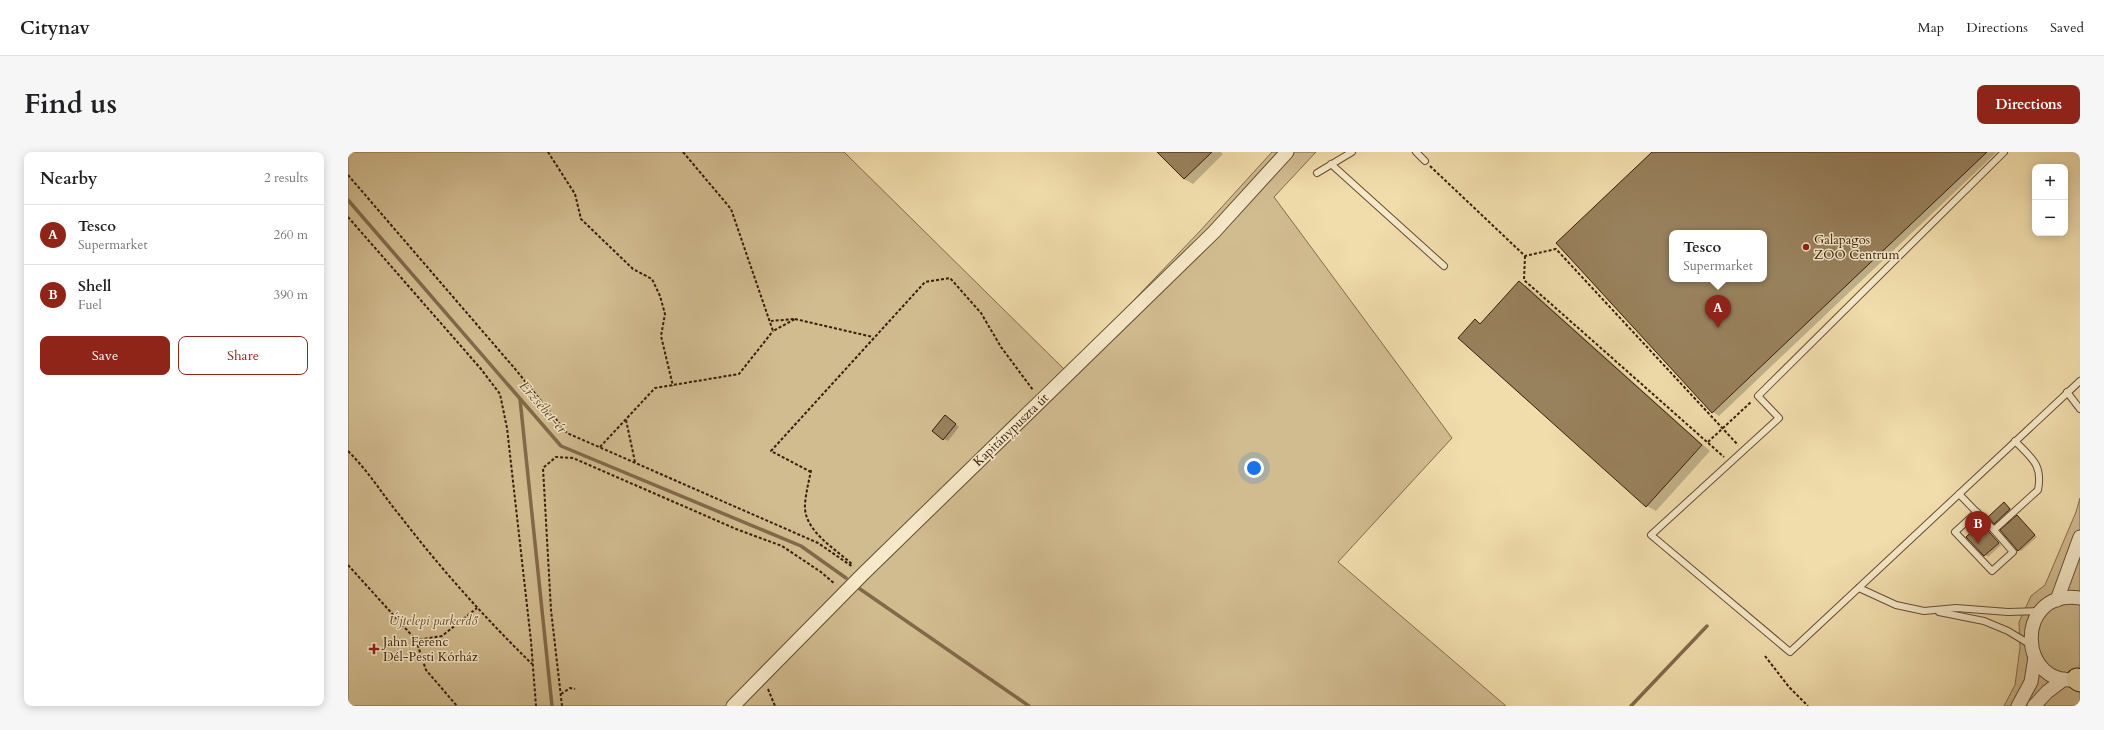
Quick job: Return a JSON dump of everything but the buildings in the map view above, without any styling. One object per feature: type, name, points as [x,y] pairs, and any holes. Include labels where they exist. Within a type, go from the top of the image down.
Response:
[{"type":"street","name":"Kapitánypuszta út","points":[[733,706],[863,574],[1214,232],[1287,152]]},
{"type":"street","points":[[2057,600],[2080,537]]},
{"type":"street","points":[[2018,706],[2031,682],[2033,651],[2032,626],[2040,611],[2057,600],[2068,597],[2080,598]]},
{"type":"street","points":[[2033,651],[2049,673],[2075,679]]},
{"type":"street","points":[[2034,706],[2047,692],[2075,679]]},
{"type":"lane","points":[[1317,173],[1352,152]]},
{"type":"lane","points":[[1416,152],[1425,161]]},
{"type":"lane","points":[[2004,152],[1758,396],[1779,418],[1651,535],[1790,652],[2080,381]]},
{"type":"lane","points":[[1331,164],[1444,266]]},
{"type":"lane","points":[[2067,392],[2080,409]]},
{"type":"lane","points":[[1994,530],[2038,490],[2040,471],[2035,460],[2015,441]]},
{"type":"lane","points":[[1959,494],[1977,512],[1994,530],[2013,552],[1992,571],[1955,532],[1977,512]]},
{"type":"lane","points":[[1859,588],[1896,605],[1910,609],[1935,611],[1990,623],[2033,651]]},
{"type":"lane","points":[[1935,611],[1956,608],[2008,612],[2040,611]]},
{"type":"path","points":[[548,152],[575,194],[581,219],[632,269],[652,279],[660,296],[665,314],[661,336],[673,386]]},
{"type":"path","points":[[683,152],[731,209],[771,321],[773,331]]},
{"type":"path","points":[[1425,161],[1525,256],[1524,280],[1731,462]]},
{"type":"path","points":[[348,175],[511,364],[567,433],[818,543],[863,574]]},
{"type":"path","points":[[348,218],[481,370],[500,394],[507,428],[533,665],[536,706]]},
{"type":"path","points":[[1525,256],[1556,249],[1743,451]]},
{"type":"path","points":[[863,574],[816,532],[807,519],[805,504],[811,471],[771,451],[873,337],[925,282],[950,278],[981,313],[1001,347],[1041,401]]},
{"type":"path","points":[[771,321],[795,319],[873,337]]},
{"type":"path","points":[[600,447],[655,388],[739,374],[773,331],[795,319]]},
{"type":"path","points":[[1708,442],[1758,396]]},
{"type":"path","points":[[626,420],[636,462]]},
{"type":"path","points":[[348,451],[367,470],[400,517],[477,608],[533,665]]},
{"type":"path","points":[[562,706],[551,610],[543,468],[556,457],[573,458],[736,529],[782,546],[821,572],[845,593]]},
{"type":"path","points":[[348,565],[416,640],[426,670],[456,706]]},
{"type":"path","points":[[416,640],[442,636],[477,608]]},
{"type":"path","points":[[1765,656],[1789,687],[1808,706]]},
{"type":"path","points":[[763,677],[775,706]]},
{"type":"path","points":[[561,694],[570,688],[575,689]]},
{"type":"green space","name":"Újtelepi parkerdő","points":[[348,152],[844,152],[1066,371],[1200,231],[1272,152],[1316,152],[1274,197],[1452,438],[1338,562],[1506,706],[348,706]]},
{"type":"green space","points":[[2080,498],[2080,706],[2004,706],[2015,685],[2020,648],[2019,622],[2031,596],[2045,585],[2076,512]]},
{"type":"waterway","name":"Erzsébet-ér","points":[[348,200],[561,446],[801,546],[846,578]]},
{"type":"waterway","points":[[520,399],[552,706]]},
{"type":"waterway","points":[[860,589],[1029,706]]},
{"type":"waterway","points":[[1631,706],[1707,626]]},
{"type":"place","name":"Galapagos ZOO Centrum","points":[[1806,247]]},
{"type":"place","name":"Tesco","points":[[1718,328]]},
{"type":"place","name":"Shell","points":[[1978,544]]},
{"type":"place","name":"Jahn Ferenc Dél-Pesti Kórház","points":[[374,649]]}]
